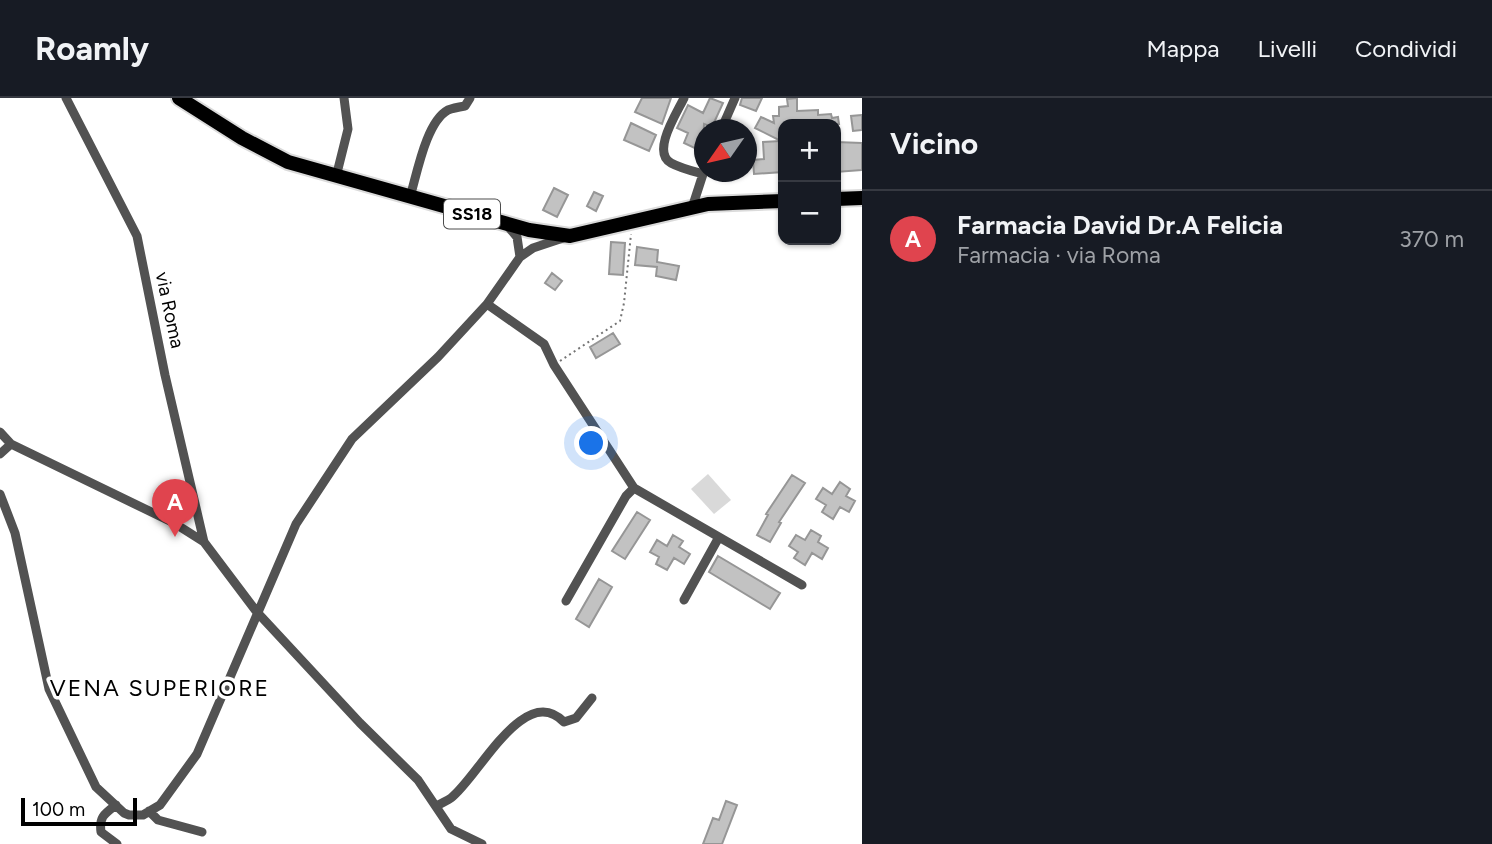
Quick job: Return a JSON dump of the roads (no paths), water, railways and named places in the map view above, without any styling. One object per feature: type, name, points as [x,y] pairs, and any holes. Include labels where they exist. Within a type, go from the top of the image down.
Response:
[{"type":"main road","name":"SS18","points":[[179,98],[265,151],[288,162],[530,230],[570,236],[708,204],[778,201]]},
{"type":"main road","points":[[841,199],[862,198]]},
{"type":"street","name":"via Roma","points":[[66,98],[137,236],[165,374],[204,542]]},
{"type":"street","points":[[336,177],[348,129],[344,98]]},
{"type":"street","points":[[410,197],[430,130],[447,111],[465,106],[470,98]]},
{"type":"street","points":[[684,98],[662,146],[663,155],[669,162],[694,169]]},
{"type":"street","points":[[726,119],[735,98]]},
{"type":"street","points":[[692,208],[701,182]]},
{"type":"street","points":[[506,224],[517,237],[522,254]]},
{"type":"street","points":[[0,494],[15,533],[48,689],[96,787],[129,816],[143,814],[160,805],[197,754],[256,611],[296,524],[352,439],[438,357],[487,304],[530,242],[530,230]]},
{"type":"street","points":[[522,254],[540,245],[570,236]]},
{"type":"street","points":[[487,304],[544,344],[554,365],[634,488],[802,585]]},
{"type":"street","points":[[0,432],[11,444],[174,523],[204,542],[256,611],[360,723],[418,780],[450,829],[482,844]]},
{"type":"street","points":[[0,454],[11,444]]},
{"type":"street","points":[[566,601],[626,496],[634,488]]},
{"type":"street","points":[[684,600],[719,537]]},
{"type":"street","points":[[437,806],[452,798],[507,734],[529,715],[542,711],[555,713],[564,723],[576,718],[592,698]]},
{"type":"street","points":[[116,805],[101,816],[99,822],[101,832],[117,844]]},
{"type":"street","points":[[149,811],[158,820],[202,832]]},
{"type":"place","name":"Farmacia David Dr.A Felicia","points":[[175,537]]},
{"type":"district","name":"VENA SUPERIORE","points":[[160,688]]}]
